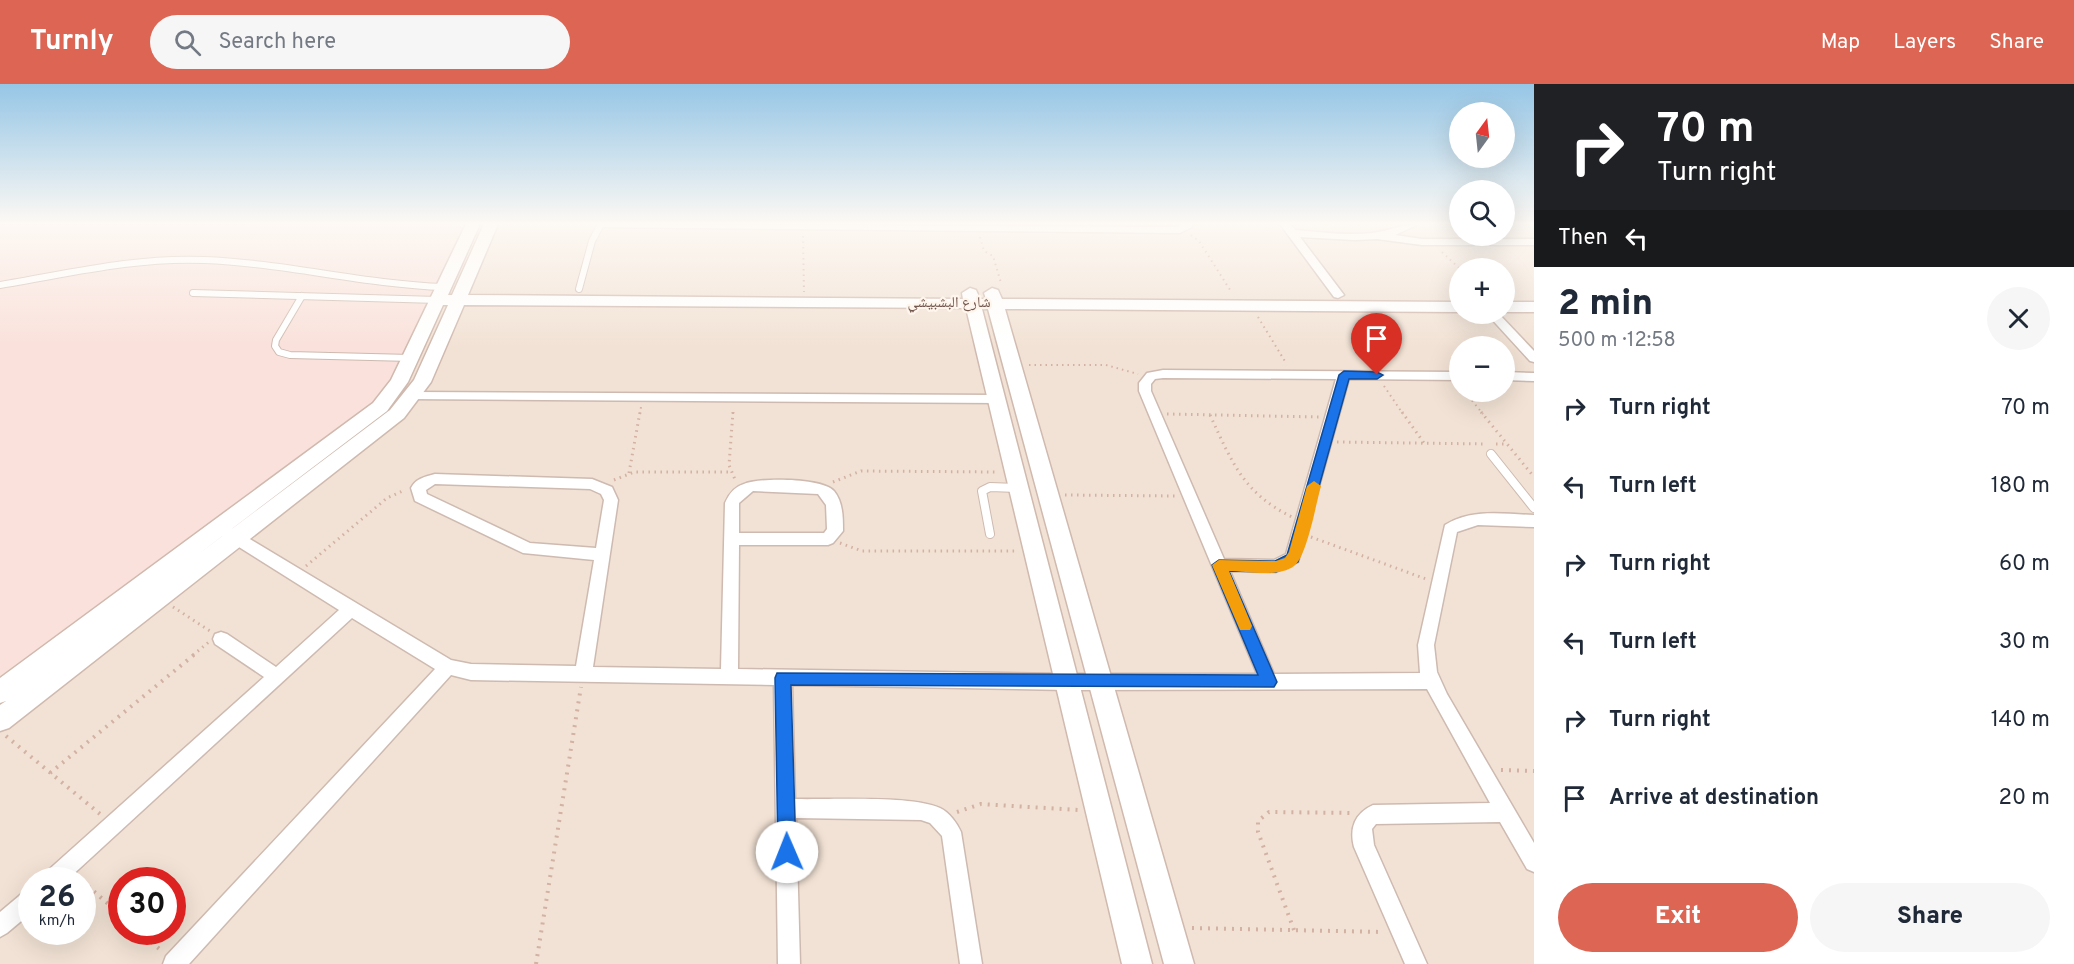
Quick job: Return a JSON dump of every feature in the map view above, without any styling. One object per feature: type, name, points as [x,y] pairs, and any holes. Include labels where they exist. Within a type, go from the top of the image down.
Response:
[{"type":"street","points":[[0,693],[386,423],[413,396],[460,265]]},
{"type":"street","points":[[0,720],[160,597],[228,533],[380,406],[394,390],[467,265]]},
{"type":"street","points":[[1315,265],[1342,300]]},
{"type":"street","name":"شارع البشبيشي","points":[[577,295],[804,292],[1250,305],[1449,296]]},
{"type":"street","name":"شارع البشبيشي","points":[[451,294],[987,297],[1233,294],[1449,306]]},
{"type":"street","points":[[1515,296],[1534,296]]},
{"type":"street","points":[[987,297],[1012,365],[1179,964]]},
{"type":"street","points":[[987,297],[996,399],[1137,964]]},
{"type":"street","points":[[1515,307],[1534,307]]},
{"type":"street","points":[[1502,324],[1534,358]]},
{"type":"street","points":[[1269,682],[1144,387],[1147,379],[1163,374],[1449,376]]},
{"type":"street","points":[[1219,565],[1284,565],[1293,558],[1344,375]]},
{"type":"street","points":[[1515,376],[1534,377]]},
{"type":"street","points":[[413,396],[996,399]]},
{"type":"street","points":[[583,675],[611,500],[603,488],[592,484],[435,479],[424,482],[418,488],[420,497],[518,545],[549,553],[602,555]]},
{"type":"street","points":[[729,678],[732,503],[743,490],[752,486],[817,487],[825,490],[832,498],[835,531],[832,536],[824,540],[732,539]]},
{"type":"street","points":[[1534,521],[1471,520],[1454,525],[1448,532],[1426,645],[1426,662],[1431,681],[1534,862]]},
{"type":"street","points":[[228,533],[448,667],[483,674],[1067,682],[1431,681]]},
{"type":"street","points":[[66,867],[351,609]]},
{"type":"street","points":[[221,639],[277,677]]},
{"type":"street","points":[[174,963],[448,667]]},
{"type":"street","points":[[783,678],[789,964]]},
{"type":"street","points":[[786,808],[921,811],[936,816],[944,822],[951,832],[971,964]]},
{"type":"street","points":[[1416,964],[1362,840],[1364,822],[1373,815],[1505,812]]},
{"type":"street","points":[[0,926],[18,910]]},
{"type":"lane","points":[[0,285],[131,265]]},
{"type":"lane","points":[[232,265],[398,285],[451,294]]},
{"type":"lane","points":[[577,295],[585,265]]},
{"type":"lane","points":[[194,293],[302,296],[451,294]]},
{"type":"lane","points":[[302,296],[276,340],[275,346],[279,352],[290,355],[411,358]]},
{"type":"lane","points":[[1491,454],[1534,508]]},
{"type":"lane","points":[[990,534],[982,491],[1016,480]]},
{"type":"path","points":[[804,265],[804,292]]},
{"type":"path","points":[[987,297],[992,265]]},
{"type":"path","points":[[1214,265],[1233,294]]},
{"type":"path","points":[[1250,305],[1293,375]]},
{"type":"path","points":[[1012,365],[1106,365],[1131,371],[1147,379]]},
{"type":"path","points":[[1377,375],[1424,443]]},
{"type":"path","points":[[629,473],[643,397]]},
{"type":"path","points":[[734,398],[729,465],[743,490]]},
{"type":"path","points":[[1473,402],[1534,477]]},
{"type":"path","points":[[1155,413],[1333,418]]},
{"type":"path","points":[[1210,415],[1244,485],[1251,492],[1303,527],[1438,584]]},
{"type":"path","points":[[1326,442],[1508,444]]},
{"type":"path","points":[[825,490],[841,476],[861,471],[1016,480]]},
{"type":"path","points":[[603,488],[629,473],[731,472]]},
{"type":"path","points":[[296,574],[387,498],[418,488]]},
{"type":"path","points":[[1048,495],[1190,496]]},
{"type":"path","points":[[832,536],[845,546],[862,551],[1034,551]]},
{"type":"path","points":[[50,772],[216,635],[160,597]]},
{"type":"path","points":[[536,964],[583,675]]},
{"type":"path","points":[[0,731],[113,825]]},
{"type":"path","points":[[1481,770],[1534,771]]},
{"type":"path","points":[[944,822],[961,810],[981,804],[1099,812]]},
{"type":"path","points":[[1294,930],[1258,832],[1261,817],[1269,812],[1345,812],[1353,813],[1364,822]]},
{"type":"path","points":[[96,893],[108,904]]},
{"type":"path","points":[[1169,928],[1402,933]]},
{"type":"path","points":[[154,945],[174,963]]},
{"type":"shaded area","points":[[0,265],[1449,265],[1449,324],[1515,324],[1515,265],[1534,265],[1534,964],[0,964]]},
{"type":"shaded area","points":[[0,265],[463,265],[404,388],[377,422],[0,709]]},
{"type":"slow traffic","points":[[1245,626],[1219,565],[1276,566],[1290,562],[1296,554],[1314,486]]},
{"type":"route","points":[[787,852],[783,678],[1269,682],[1219,565],[1276,566],[1290,562],[1296,554],[1344,375],[1377,375]]}]
